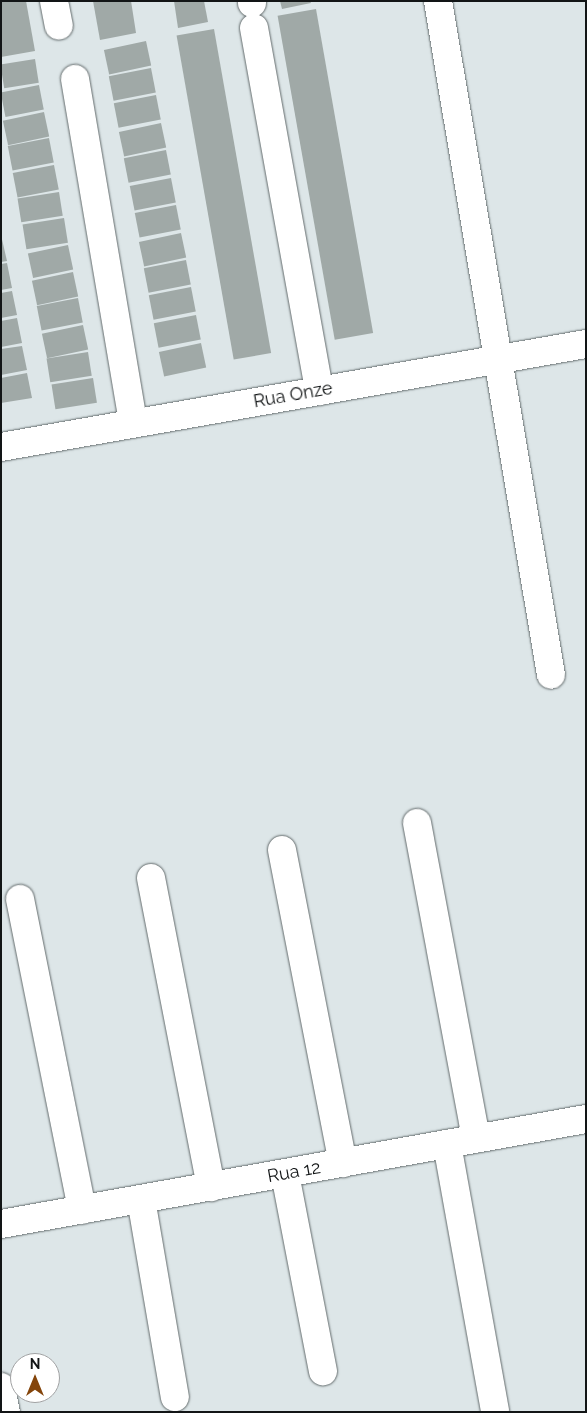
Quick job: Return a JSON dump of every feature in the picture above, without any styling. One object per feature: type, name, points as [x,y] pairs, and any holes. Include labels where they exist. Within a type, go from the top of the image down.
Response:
[{"type":"street","points":[[438,1],[496,360],[551,675]]},
{"type":"street","points":[[253,11],[319,391]]},
{"type":"street","points":[[75,79],[133,424]]},
{"type":"street","name":"Rua Onze","points":[[1,447],[586,344]]},
{"type":"street","points":[[417,823],[476,1139]]},
{"type":"street","points":[[282,850],[343,1163]]},
{"type":"street","points":[[151,878],[211,1186]]},
{"type":"street","points":[[20,899],[82,1210]]},
{"type":"street","name":"Rua 12","points":[[1,1224],[586,1119]]},
{"type":"street","points":[[446,1144],[495,1412]]},
{"type":"street","points":[[285,1174],[323,1371]]},
{"type":"street","points":[[141,1199],[175,1397]]},
{"type":"street","points":[[1,1387],[6,1412]]},
{"type":"building","points":[[1,1],[26,1],[35,51],[1,57]]},
{"type":"building","points":[[93,1],[131,1],[136,33],[100,40]]},
{"type":"building","points":[[174,1],[204,1],[208,22],[178,28]]},
{"type":"building","points":[[280,1],[310,1],[311,3],[282,9]]},
{"type":"building","points":[[316,9],[373,333],[335,340],[278,16]]},
{"type":"building","points":[[214,29],[271,353],[234,360],[177,36]]},
{"type":"building","points":[[146,41],[151,65],[109,74],[104,50]]},
{"type":"building","points":[[35,59],[39,83],[4,88],[1,64]]},
{"type":"building","points":[[151,68],[156,93],[114,101],[109,76]]},
{"type":"building","points":[[39,85],[44,110],[5,117],[1,92]]},
{"type":"building","points":[[156,95],[161,120],[119,128],[114,103]]},
{"type":"building","points":[[44,112],[49,136],[8,145],[3,121]]},
{"type":"building","points":[[161,123],[166,147],[124,156],[119,132]]},
{"type":"building","points":[[49,138],[54,163],[13,171],[8,146]]},
{"type":"building","points":[[166,150],[171,175],[129,183],[124,158]]},
{"type":"building","points":[[54,165],[59,190],[18,198],[13,173]]},
{"type":"building","points":[[171,178],[176,203],[135,211],[130,186]]},
{"type":"building","points":[[59,192],[63,216],[21,222],[18,199]]},
{"type":"building","points":[[176,205],[181,230],[140,238],[135,213]]},
{"type":"building","points":[[64,218],[68,243],[26,249],[23,225]]},
{"type":"building","points":[[181,233],[186,257],[144,266],[139,242]]},
{"type":"building","points":[[1,235],[7,261],[1,262]]},
{"type":"building","points":[[68,245],[73,269],[33,278],[28,254]]},
{"type":"building","points":[[186,260],[191,285],[149,293],[144,268]]},
{"type":"building","points":[[7,263],[12,288],[1,290],[1,264]]},
{"type":"building","points":[[73,272],[78,296],[37,305],[32,281]]},
{"type":"building","points":[[191,287],[196,312],[154,320],[149,295]]},
{"type":"building","points":[[12,291],[17,315],[1,318],[1,293]]},
{"type":"building","points":[[78,298],[83,323],[42,331],[37,306]]},
{"type":"building","points":[[196,315],[201,340],[159,348],[154,323]]},
{"type":"building","points":[[17,318],[22,343],[1,347],[1,321]]},
{"type":"building","points":[[83,325],[88,349],[47,358],[42,334]]},
{"type":"building","points":[[201,343],[206,367],[164,376],[159,352]]},
{"type":"building","points":[[22,346],[27,370],[1,375],[1,349]]},
{"type":"building","points":[[88,352],[92,376],[50,382],[47,359]]},
{"type":"building","points":[[27,373],[32,398],[1,403],[1,378]]},
{"type":"building","points":[[93,378],[97,403],[55,409],[52,385]]}]
